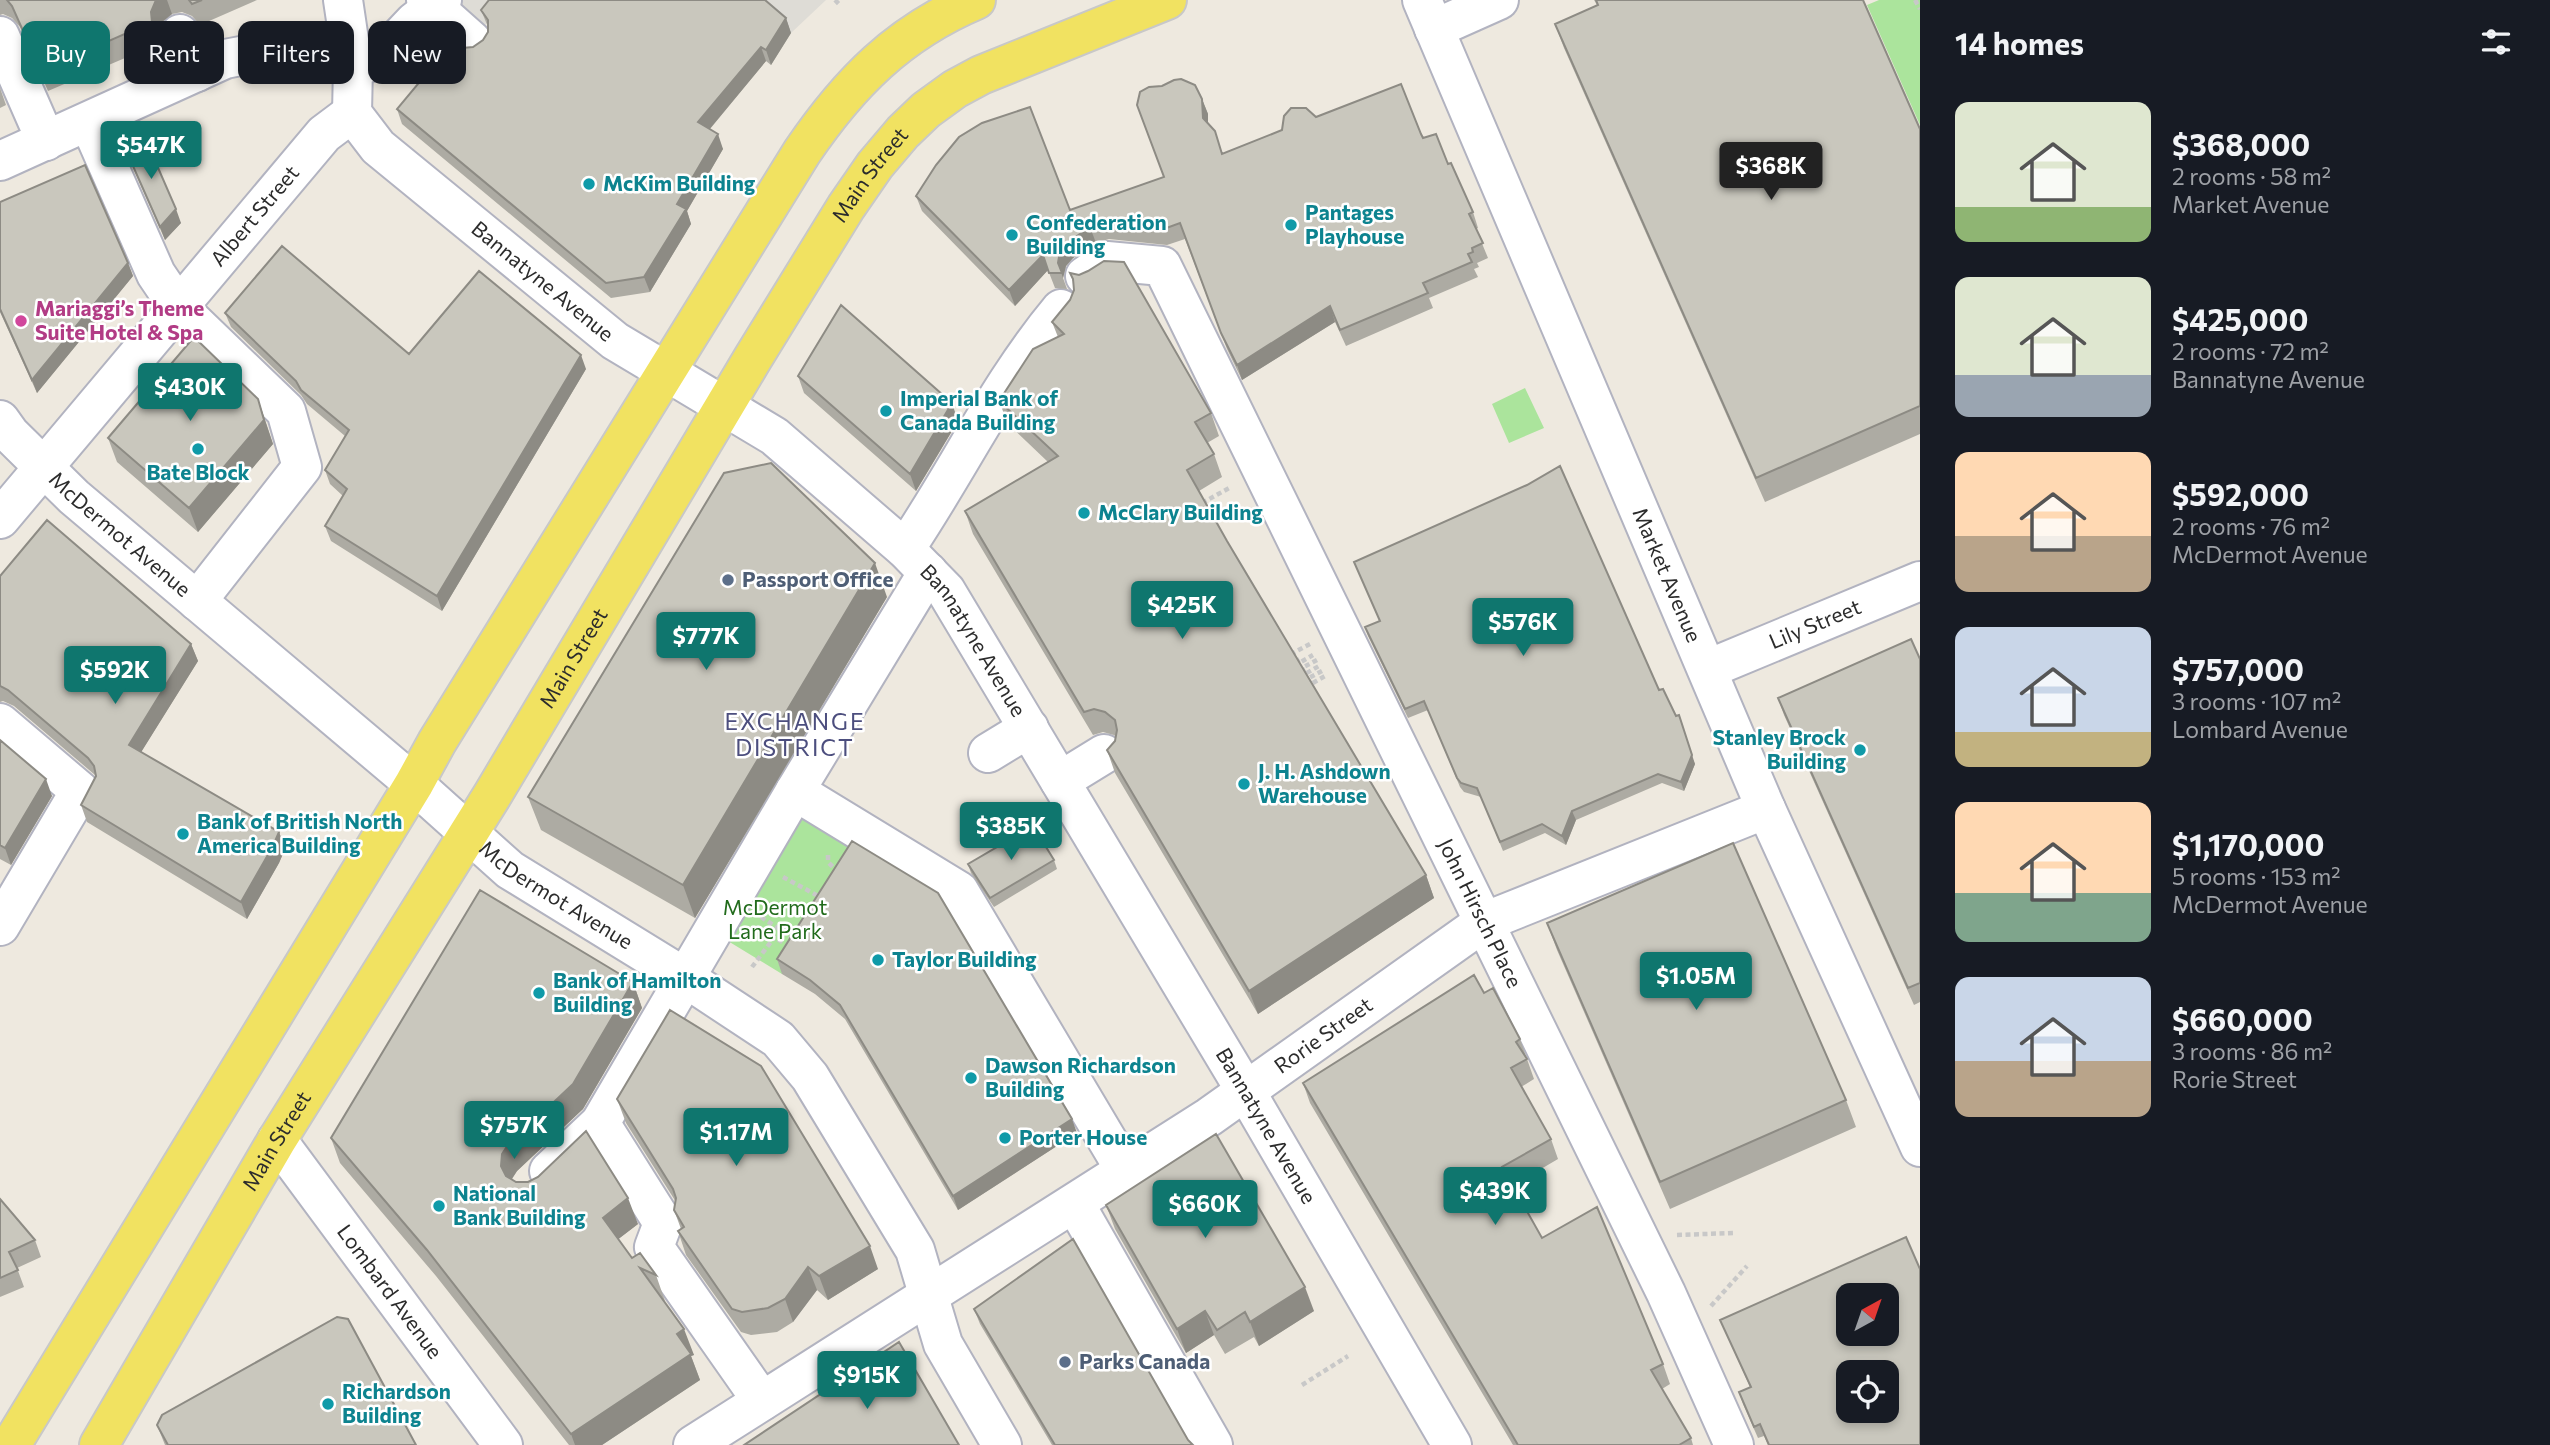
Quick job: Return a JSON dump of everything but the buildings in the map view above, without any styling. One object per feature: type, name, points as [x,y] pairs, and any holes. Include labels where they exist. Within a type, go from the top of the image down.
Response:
[{"type":"main road","points":[[11,1445],[437,742],[802,152],[847,91],[866,71],[911,33],[976,0]]},
{"type":"main road","name":"Main Street","points":[[99,1445],[277,1140],[467,833],[846,207],[875,165],[902,132],[955,89],[981,75],[1167,0]]},
{"type":"street","points":[[344,0],[347,21]]},
{"type":"street","points":[[1428,15],[1499,0]]},
{"type":"street","points":[[354,67],[378,60],[434,2],[472,41]]},
{"type":"street","name":"Market Avenue","points":[[1428,15],[1766,809],[1920,1147]]},
{"type":"street","points":[[0,36],[46,141]]},
{"type":"street","points":[[0,161],[171,84]]},
{"type":"street","points":[[352,113],[353,84]]},
{"type":"street","name":"Bannatyne Avenue","points":[[352,113],[378,147],[601,330],[774,436],[916,561],[946,591],[1245,1090],[1452,1445]]},
{"type":"street","name":"Albert Street","points":[[0,519],[324,134],[352,113]]},
{"type":"street","points":[[89,122],[156,274],[179,308],[286,411],[302,467],[197,601]]},
{"type":"street","name":"John Hirsch Place","points":[[1085,276],[1107,261],[1163,266],[1643,1247],[1734,1445]]},
{"type":"street","points":[[532,1187],[600,1123],[684,978],[741,912],[795,791],[916,561],[926,517],[1005,383],[1061,309]]},
{"type":"street","name":"McDermot Avenue","points":[[0,420],[43,468],[414,784],[510,870],[778,1039],[810,1077],[915,1250],[943,1344],[1002,1445]]},
{"type":"street","name":"Lily Street","points":[[1708,669],[1919,583]]},
{"type":"street","points":[[0,723],[80,792],[10,887],[0,926]]},
{"type":"street","points":[[988,753],[1029,728]]},
{"type":"street","points":[[1060,781],[1104,754]]},
{"type":"street","points":[[795,791],[959,891],[1125,1170]]},
{"type":"street","name":"Rorie Street","points":[[694,1445],[1209,1117],[1484,922],[1766,809]]},
{"type":"street","points":[[600,1123],[663,1223],[654,1247],[762,1401]]},
{"type":"street","name":"Lombard Avenue","points":[[277,1140],[503,1445]]},
{"type":"street","points":[[1075,1204],[1213,1445]]},
{"type":"path","points":[[835,0],[841,6]]},
{"type":"path","points":[[1915,0],[1920,9]]},
{"type":"path","points":[[1308,645],[1292,655],[1299,663],[1317,653],[1320,658],[1302,668],[1305,674],[1324,663],[1326,668],[1307,679],[1311,684],[1333,671]]},
{"type":"path","points":[[828,852],[828,862],[840,875],[834,883]]},
{"type":"path","points":[[774,885],[781,868]]},
{"type":"path","points":[[780,875],[822,898]]},
{"type":"path","points":[[816,909],[828,891]]},
{"type":"path","points":[[741,912],[798,942],[793,949],[741,912]]},
{"type":"path","points":[[752,967],[774,938]]},
{"type":"path","points":[[1643,1247],[1675,1235],[1733,1233]]},
{"type":"path","points":[[1679,1322],[1709,1309],[1747,1266]]},
{"type":"path","points":[[1302,1385],[1348,1356]]},
{"type":"green space","points":[[1879,0],[1920,0],[1920,125],[1867,5]]},
{"type":"green space","points":[[1525,388],[1544,428],[1509,443],[1492,404]]},
{"type":"green space","name":"McDermot Lane Park","points":[[816,816],[863,844],[782,974],[723,938],[799,819]]},
{"type":"shaded area","points":[[445,0],[506,0],[481,30]]},
{"type":"shaded area","points":[[754,0],[826,0],[791,33]]},
{"type":"place","name":"McKim Building","points":[[589,184]]},
{"type":"place","name":"Pantages Playhouse","points":[[1291,225]]},
{"type":"place","name":"Confederation Building","points":[[1012,235]]},
{"type":"place","name":"Mariaggi’s Theme Suite Hotel & Spa","points":[[21,321]]},
{"type":"place","name":"Imperial Bank of Canada Building","points":[[886,411]]},
{"type":"place","name":"Bate Block","points":[[198,449]]},
{"type":"place","name":"McClary Building","points":[[1084,513]]},
{"type":"place","name":"Passport Office","points":[[728,580]]},
{"type":"place","name":"Stanley Brock Building","points":[[1860,750]]},
{"type":"place","name":"J. H. Ashdown Warehouse","points":[[1244,784]]},
{"type":"place","name":"Bank of British North America Building","points":[[183,834]]},
{"type":"place","name":"Taylor Building","points":[[878,960]]},
{"type":"place","name":"Bank of Hamilton Building","points":[[539,993]]},
{"type":"place","name":"Dawson Richardson Building","points":[[971,1078]]},
{"type":"place","name":"Porter House","points":[[1005,1138]]},
{"type":"place","name":"National Bank Building","points":[[439,1206]]},
{"type":"place","name":"Parks Canada","points":[[1065,1362]]},
{"type":"place","name":"Richardson Building","points":[[328,1404]]},
{"type":"district","name":"EXCHANGE DISTRICT","points":[[795,735]]}]
